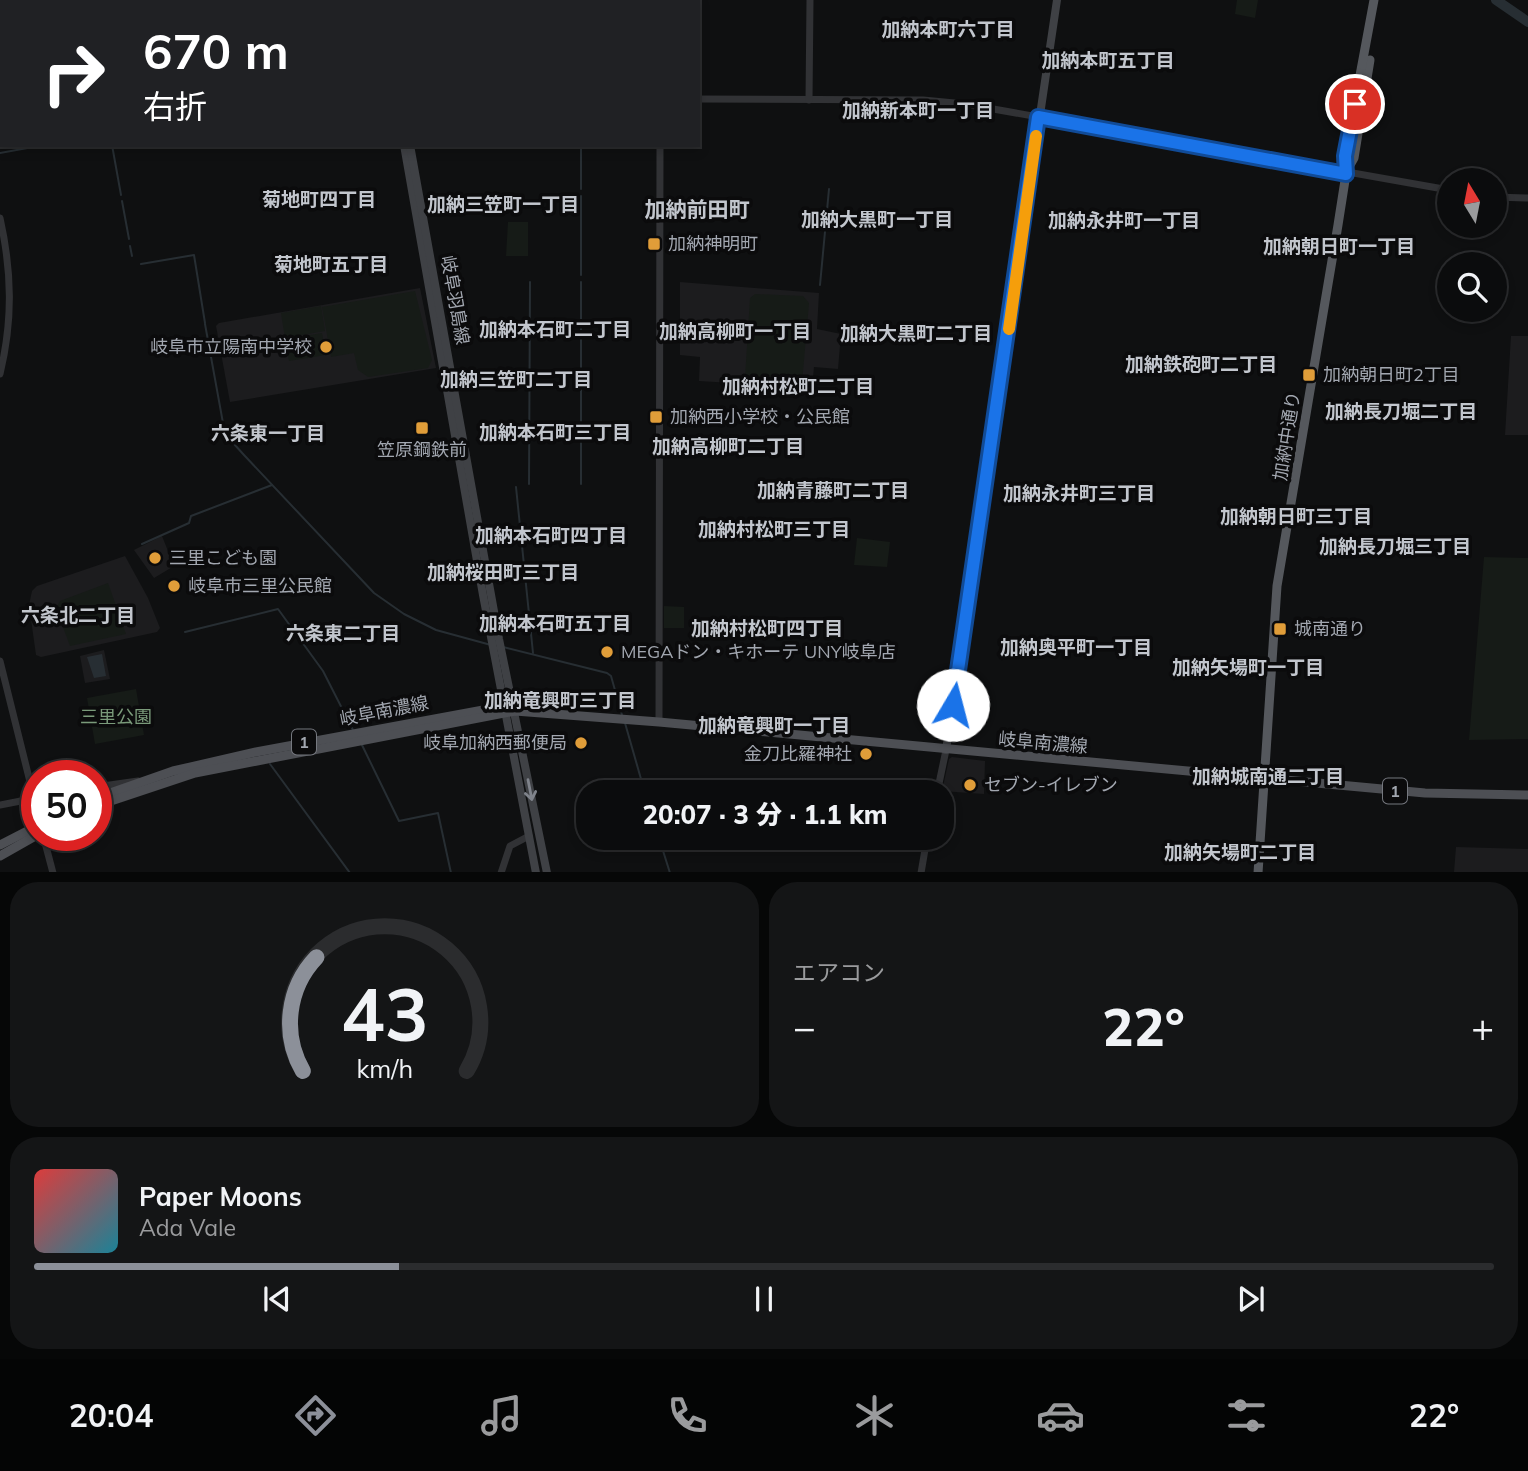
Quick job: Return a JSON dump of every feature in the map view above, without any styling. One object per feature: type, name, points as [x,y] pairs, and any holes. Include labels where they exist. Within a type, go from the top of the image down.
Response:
[{"type":"highway","name":"加納中通り","points":[[1258,872],[1277,586],[1346,174],[1345,156],[1374,0]]},
{"type":"highway","name":"加納中通り","points":[[1346,174],[1354,158],[1381,0]]},
{"type":"main road","points":[[946,750],[1038,117],[1058,0]]},
{"type":"main road","name":"岐阜羽島線","points":[[404,147],[509,710],[547,872]]},
{"type":"main road","name":"岐阜羽島線","points":[[410,147],[499,639],[536,872]]},
{"type":"main road","name":"岐阜南濃線","points":[[112,801],[195,773],[509,710]]},
{"type":"main road","name":"岐阜南濃線","points":[[112,792],[138,781],[256,752],[509,710],[1425,793],[1528,795]]},
{"type":"main road","points":[[0,845],[21,834]]},
{"type":"main road","points":[[0,856],[21,844]]},
{"type":"street","points":[[809,100],[810,0]]},
{"type":"street","points":[[700,99],[923,100],[1038,117],[1437,188]]},
{"type":"street","points":[[659,722],[660,147]]},
{"type":"street","points":[[1507,197],[1528,198]]},
{"type":"street","points":[[0,218],[9,261],[10,302],[8,341],[0,374]]},
{"type":"street","points":[[0,661],[25,760]]},
{"type":"street","points":[[940,780],[946,750]]},
{"type":"street","points":[[112,784],[138,781]]},
{"type":"street","points":[[0,805],[21,801]]},
{"type":"street","points":[[501,872],[510,846],[528,836]]},
{"type":"street","points":[[921,872],[926,850]]},
{"type":"street","points":[[47,851],[53,872]]},
{"type":"shaded area","points":[[680,282],[819,293],[817,329],[841,334],[838,369],[814,367],[812,388],[699,381],[700,357],[680,355]]},
{"type":"shaded area","name":"岐阜市立陽南中学校","points":[[420,288],[436,368],[230,402],[216,326],[219,323]]},
{"type":"shaded area","points":[[1511,336],[1528,336],[1528,435],[1505,435]]},
{"type":"shaded area","name":"三里こども園","points":[[162,536],[174,566],[154,578],[134,550]]},
{"type":"shaded area","points":[[125,556],[148,598],[160,628],[157,632],[41,657],[36,655],[29,605],[32,591],[37,586]]},
{"type":"shaded area","points":[[104,650],[110,679],[85,683],[80,656]]},
{"type":"shaded area","points":[[102,654],[106,676],[94,678],[87,657]]},
{"type":"shaded area","points":[[952,757],[985,761],[984,794],[954,792],[954,780],[944,780],[949,759]]},
{"type":"shaded area","points":[[1456,847],[1528,849],[1528,872],[1454,872]]},
{"type":"green space","points":[[1237,0],[1258,0],[1255,18],[1235,14]]},
{"type":"green space","points":[[508,222],[528,222],[528,256],[506,256]]},
{"type":"green space","points":[[415,291],[432,360],[428,368],[368,377],[358,370],[354,353],[331,357],[322,307]]},
{"type":"green space","points":[[755,294],[803,296],[809,303],[802,383],[745,378],[750,298]]},
{"type":"green space","points":[[321,306],[325,331],[285,338],[281,313]]},
{"type":"green space","points":[[322,333],[326,355],[289,361],[285,339]]},
{"type":"green space","points":[[857,538],[890,542],[887,567],[854,565]]},
{"type":"green space","points":[[1484,557],[1528,558],[1528,739],[1469,740]]},
{"type":"green space","points":[[108,583],[126,634],[70,646],[56,608],[60,601]]},
{"type":"green space","points":[[664,606],[684,607],[684,628],[664,628]]},
{"type":"green space","name":"三里公園","points":[[136,689],[144,735],[95,744],[87,698]]},
{"type":"waterway","points":[[1496,0],[1528,22]]},
{"type":"waterway","points":[[0,153],[33,147]]},
{"type":"waterway","points":[[112,147],[121,195]]},
{"type":"waterway","points":[[581,147],[581,189]]},
{"type":"waterway","points":[[820,285],[829,189]]},
{"type":"waterway","points":[[581,196],[581,275]]},
{"type":"waterway","points":[[122,201],[129,239]]},
{"type":"waterway","points":[[130,246],[132,256]]},
{"type":"waterway","points":[[141,264],[194,255],[205,323]]},
{"type":"waterway","points":[[529,484],[530,282]]},
{"type":"waterway","points":[[581,282],[581,484]]},
{"type":"waterway","points":[[205,324],[225,434],[374,593],[404,614],[436,630],[491,645]]},
{"type":"waterway","points":[[142,544],[189,523],[191,516],[272,485]]},
{"type":"waterway","points":[[516,487],[533,653]]},
{"type":"waterway","points":[[185,632],[278,609],[323,671],[353,730]]},
{"type":"waterway","points":[[503,647],[607,673],[611,676],[622,715]]},
{"type":"waterway","points":[[625,723],[641,780]]},
{"type":"waterway","points":[[361,743],[399,821],[438,813],[451,872]]},
{"type":"waterway","points":[[270,764],[349,872]]},
{"type":"waterway","points":[[663,850],[670,872]]},
{"type":"slow traffic","points":[[1009,329],[1036,136]]},
{"type":"place","name":"加納神明町","points":[[654,244]]},
{"type":"place","name":"岐阜市立陽南中学校","points":[[326,347]]},
{"type":"place","name":"加納朝日町2丁目","points":[[1309,375]]},
{"type":"place","name":"加納西小学校・公民館","points":[[656,417]]},
{"type":"place","name":"笠原鋼鉄前","points":[[422,428]]},
{"type":"place","name":"三里こども園","points":[[155,558]]},
{"type":"place","name":"岐阜市三里公民館","points":[[174,586]]},
{"type":"place","name":"城南通り","points":[[1280,629]]},
{"type":"place","name":"MEGAドン・キホーテ UNY岐阜店","points":[[607,652]]},
{"type":"place","name":"岐阜加納西郵便局","points":[[581,743]]},
{"type":"place","name":"金刀比羅神社","points":[[866,754]]},
{"type":"place","name":"セブン-イレブン","points":[[970,785]]},
{"type":"district","name":"加納本町六丁目","points":[[948,29]]},
{"type":"district","name":"加納本町五丁目","points":[[1108,60]]},
{"type":"district","name":"加納新本町一丁目","points":[[918,110]]},
{"type":"district","name":"菊地町四丁目","points":[[319,199]]},
{"type":"district","name":"加納三笠町一丁目","points":[[503,204]]},
{"type":"district","name":"加納前田町","points":[[697,210]]},
{"type":"district","name":"加納大黒町一丁目","points":[[877,219]]},
{"type":"district","name":"加納永井町一丁目","points":[[1124,220]]},
{"type":"district","name":"加納朝日町一丁目","points":[[1339,246]]},
{"type":"district","name":"菊地町五丁目","points":[[331,264]]},
{"type":"district","name":"加納本石町二丁目","points":[[555,329]]},
{"type":"district","name":"加納高柳町一丁目","points":[[735,331]]},
{"type":"district","name":"加納大黒町二丁目","points":[[916,333]]},
{"type":"district","name":"加納鉄砲町二丁目","points":[[1201,364]]},
{"type":"district","name":"加納三笠町二丁目","points":[[516,379]]},
{"type":"district","name":"加納村松町二丁目","points":[[798,386]]},
{"type":"district","name":"加納長刀堀二丁目","points":[[1401,411]]},
{"type":"district","name":"加納本石町三丁目","points":[[555,432]]},
{"type":"district","name":"六条東一丁目","points":[[268,433]]},
{"type":"district","name":"加納高柳町二丁目","points":[[728,446]]},
{"type":"district","name":"加納青藤町二丁目","points":[[833,490]]},
{"type":"district","name":"加納永井町三丁目","points":[[1079,493]]},
{"type":"district","name":"加納朝日町三丁目","points":[[1296,516]]},
{"type":"district","name":"加納村松町三丁目","points":[[774,529]]},
{"type":"district","name":"加納本石町四丁目","points":[[551,535]]},
{"type":"district","name":"加納長刀堀三丁目","points":[[1395,546]]},
{"type":"district","name":"加納桜田町三丁目","points":[[503,572]]},
{"type":"district","name":"六条北二丁目","points":[[78,615]]},
{"type":"district","name":"加納本石町五丁目","points":[[555,623]]},
{"type":"district","name":"加納村松町四丁目","points":[[767,628]]},
{"type":"district","name":"六条東二丁目","points":[[343,633]]},
{"type":"district","name":"加納奥平町一丁目","points":[[1076,647]]},
{"type":"district","name":"加納矢場町一丁目","points":[[1248,667]]},
{"type":"district","name":"加納竜興町三丁目","points":[[560,700]]},
{"type":"district","name":"加納竜興町一丁目","points":[[774,725]]},
{"type":"district","name":"加納城南通二丁目","points":[[1268,776]]},
{"type":"district","name":"加納矢場町二丁目","points":[[1240,852]]},
{"type":"route","points":[[953,705],[1038,117],[1346,174],[1345,156],[1355,104]]}]
